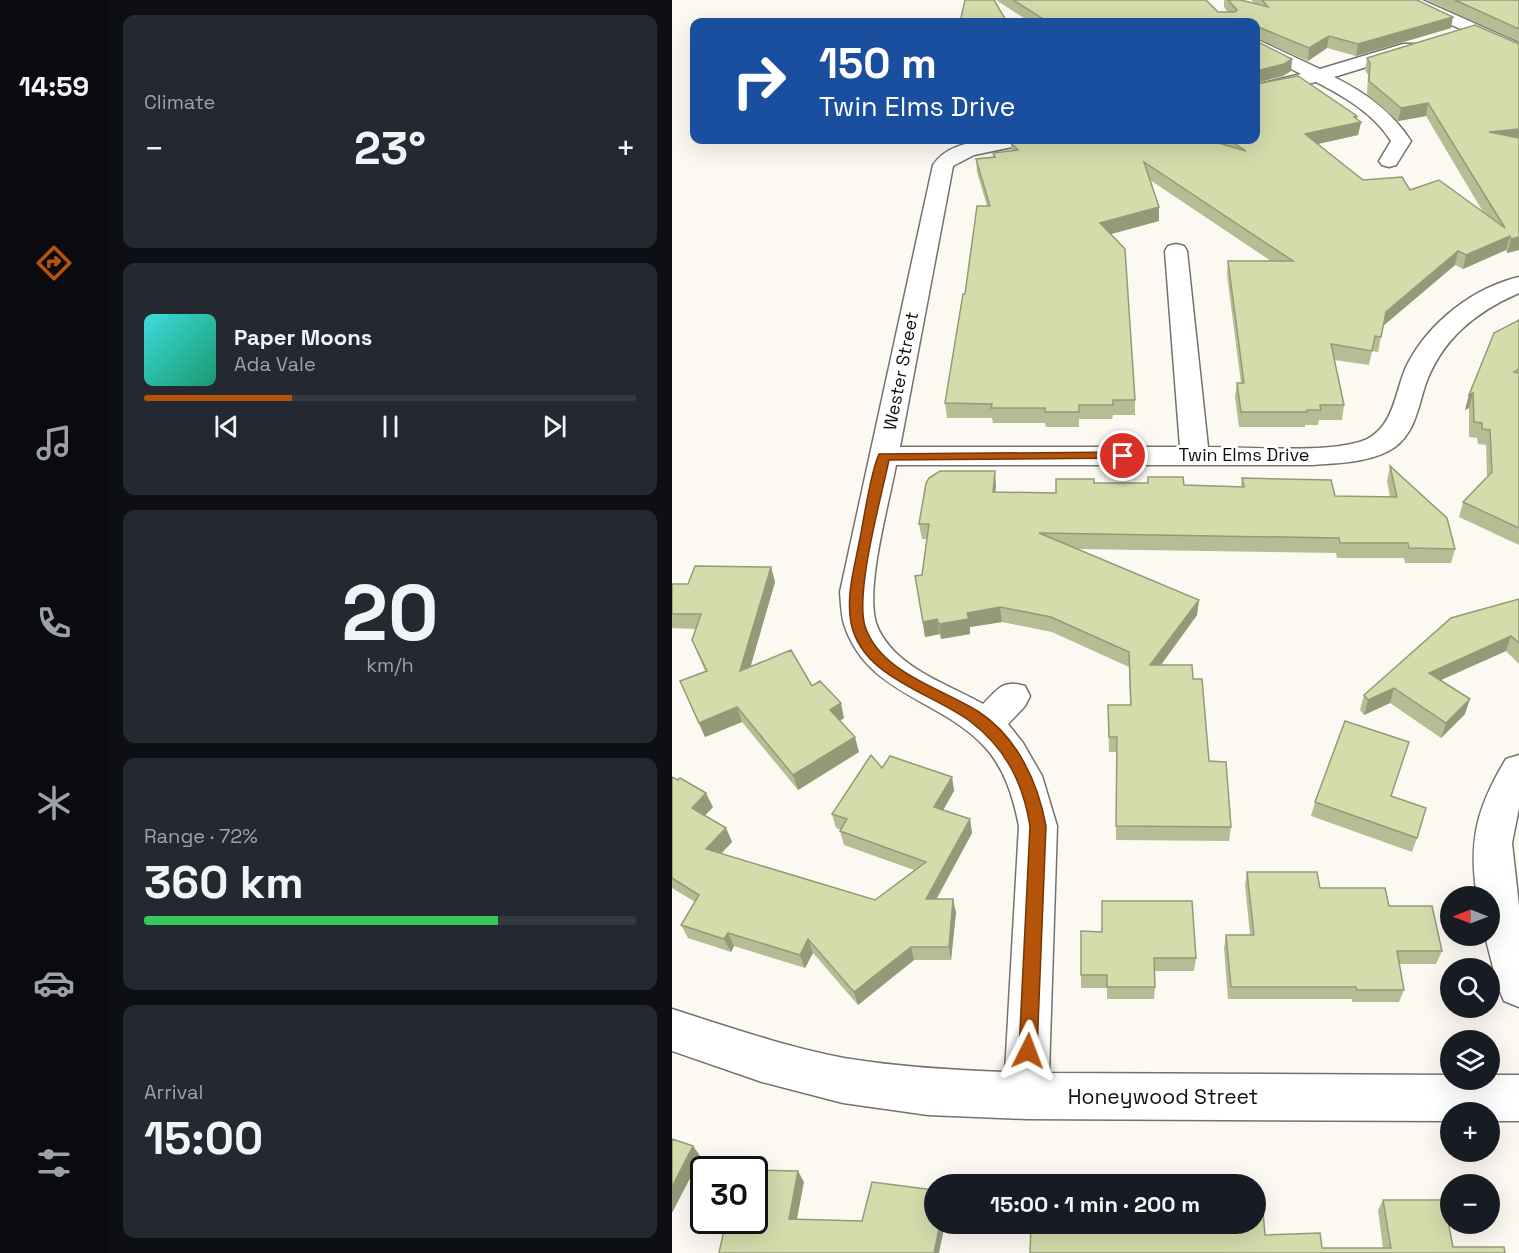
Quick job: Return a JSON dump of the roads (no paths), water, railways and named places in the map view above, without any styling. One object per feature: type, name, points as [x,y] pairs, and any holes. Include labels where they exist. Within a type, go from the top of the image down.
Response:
[{"type":"street","points":[[1408,0],[1519,50]]},
{"type":"street","points":[[1449,36],[1471,30]]},
{"type":"street","points":[[1260,89],[1317,76],[1427,43]]},
{"type":"street","points":[[1260,46],[1366,104],[1388,122],[1401,141],[1389,161]]},
{"type":"street","name":"Wester Street","points":[[1001,144],[962,152],[946,160],[941,171],[856,592],[858,625],[866,642],[880,659],[895,672],[949,701],[994,733],[1016,762],[1033,796],[1038,826],[1026,1096]]},
{"type":"street","points":[[1176,251],[1195,456]]},
{"type":"street","name":"Twin Elms Drive","points":[[884,456],[1195,456],[1328,454],[1360,450],[1377,444],[1393,434],[1400,423],[1422,360],[1438,336],[1468,309],[1491,295],[1519,284]]},
{"type":"street","points":[[985,725],[1013,696]]},
{"type":"street","points":[[1519,770],[1506,793],[1495,826],[1493,875],[1519,987]]},
{"type":"street","name":"Honeywood Street","points":[[672,1030],[762,1060],[843,1080],[928,1092],[1026,1096],[1519,1098]]}]
